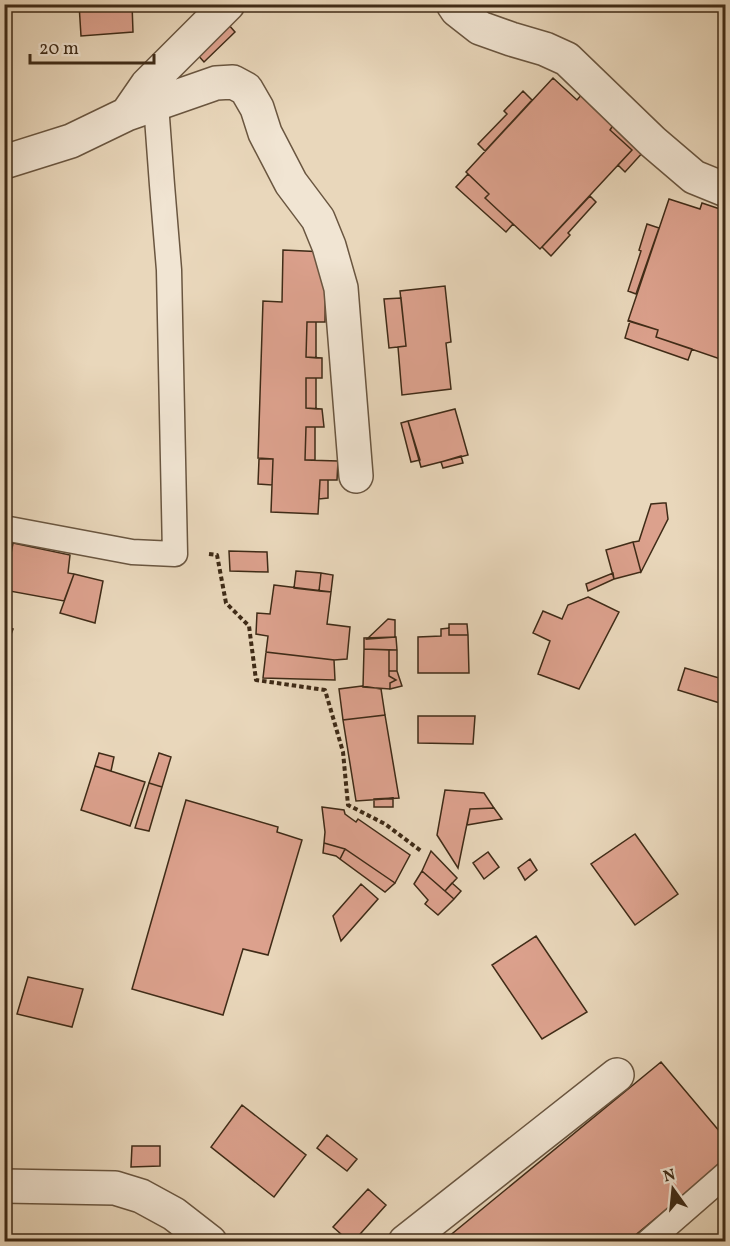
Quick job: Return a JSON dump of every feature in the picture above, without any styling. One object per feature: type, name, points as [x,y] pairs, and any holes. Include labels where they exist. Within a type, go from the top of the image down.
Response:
[{"type":"street","points":[[142,109],[147,85],[228,4]]},
{"type":"street","points":[[453,4],[457,10],[480,28],[545,49],[567,59],[653,142],[694,177],[726,190]]},
{"type":"street","points":[[4,162],[71,141],[142,109],[216,83],[233,82],[246,89],[257,108],[265,133],[291,183],[318,219],[329,246],[341,288],[356,476]]},
{"type":"street","points":[[405,1242],[617,1075]]},
{"type":"street","points":[[4,1186],[115,1188],[141,1196],[174,1214],[210,1242]]},
{"type":"lane","points":[[4,528],[132,552],[175,554],[169,270],[162,185],[142,109]]},
{"type":"lane","points":[[648,1242],[726,1174]]},
{"type":"path","points":[[175,554],[217,555],[226,603],[249,626],[256,680],[325,690],[343,752],[348,805],[385,824],[421,851]]},
{"type":"building","points":[[79,4],[132,4],[133,32],[81,36]]},
{"type":"building","points":[[228,24],[235,32],[204,62],[196,53]]},
{"type":"building","points":[[553,78],[577,100],[582,94],[614,124],[610,130],[632,150],[540,249],[485,198],[489,194],[466,172]]},
{"type":"building","points":[[523,91],[532,100],[485,151],[478,144],[507,114],[504,111]]},
{"type":"building","points":[[614,124],[644,151],[625,172],[618,165],[632,150],[610,130]]},
{"type":"building","points":[[468,174],[489,194],[485,198],[513,224],[506,232],[456,187]]},
{"type":"building","points":[[590,196],[596,202],[551,256],[542,247]]},
{"type":"building","points":[[669,199],[700,209],[702,203],[726,211],[726,361],[656,337],[658,330],[628,321]]},
{"type":"building","points":[[647,224],[659,228],[636,294],[628,291]]},
{"type":"building","points":[[283,250],[326,252],[325,322],[307,322],[306,357],[322,358],[322,378],[306,378],[306,408],[322,409],[324,427],[306,427],[305,460],[338,461],[337,480],[320,480],[318,514],[271,512],[273,459],[258,458],[263,301],[282,302]]},
{"type":"building","points":[[445,286],[451,342],[446,343],[451,389],[402,395],[398,347],[406,346],[400,291]]},
{"type":"building","points":[[401,298],[406,346],[389,348],[384,299]]},
{"type":"building","points":[[630,321],[658,330],[656,337],[692,349],[688,360],[625,338]]},
{"type":"building","points":[[307,322],[316,322],[316,358],[306,357]]},
{"type":"building","points":[[306,378],[316,378],[316,409],[306,408]]},
{"type":"building","points":[[455,409],[468,455],[421,467],[408,421]]},
{"type":"building","points":[[408,421],[420,460],[411,462],[401,423]]},
{"type":"building","points":[[306,427],[315,427],[315,460],[305,460]]},
{"type":"building","points":[[461,456],[463,463],[443,468],[441,462]]},
{"type":"building","points":[[259,459],[273,459],[272,485],[258,484]]},
{"type":"building","points":[[320,480],[328,480],[328,498],[319,499]]},
{"type":"building","points":[[719,495],[726,498],[726,529]]},
{"type":"building","points":[[666,503],[668,519],[641,572],[633,542],[639,541],[651,504]]},
{"type":"building","points":[[4,541],[13,543],[4,586]]},
{"type":"building","points":[[633,542],[641,572],[614,579],[606,550]]},
{"type":"building","points":[[13,543],[70,555],[68,573],[74,574],[64,601],[4,590]]},
{"type":"building","points":[[229,551],[267,552],[268,572],[230,571]]},
{"type":"building","points":[[296,571],[321,573],[319,591],[294,588]]},
{"type":"building","points":[[321,573],[333,575],[331,592],[319,591]]},
{"type":"building","points":[[613,573],[614,579],[588,591],[586,584]]},
{"type":"building","points":[[74,574],[103,581],[95,623],[60,613]]},
{"type":"building","points":[[274,585],[331,592],[327,624],[350,627],[347,659],[334,660],[266,652],[268,636],[256,634],[257,613],[270,614]]},
{"type":"building","points":[[588,597],[619,612],[579,689],[538,674],[550,641],[533,633],[543,611],[562,619],[568,605]]},
{"type":"building","points":[[388,619],[395,620],[395,637],[367,639]]},
{"type":"building","points":[[449,624],[467,624],[468,635],[449,635]]},
{"type":"building","points":[[4,626],[13,629],[4,654]]},
{"type":"building","points":[[449,628],[449,635],[468,635],[469,673],[418,673],[418,637],[441,636],[441,629]]},
{"type":"building","points":[[396,637],[397,650],[364,649],[364,638]]},
{"type":"building","points":[[364,649],[389,650],[389,676],[396,680],[390,683],[390,689],[363,687]]},
{"type":"building","points":[[389,650],[397,650],[397,671],[389,671]]},
{"type":"building","points":[[266,652],[334,660],[335,680],[263,678]]},
{"type":"building","points":[[685,668],[726,680],[726,719],[719,717],[723,704],[678,690]]},
{"type":"building","points":[[389,671],[397,671],[402,686],[390,689],[390,683],[396,680],[389,676]]},
{"type":"building","points":[[362,686],[381,689],[385,715],[343,720],[339,689]]},
{"type":"building","points":[[385,715],[399,798],[356,801],[343,720]]},
{"type":"building","points":[[418,716],[475,716],[473,744],[418,743]]},
{"type":"building","points":[[99,753],[114,757],[111,771],[95,766]]},
{"type":"building","points":[[159,753],[171,757],[162,787],[149,783]]},
{"type":"building","points":[[95,766],[145,782],[130,826],[81,810]]},
{"type":"building","points":[[149,783],[162,787],[149,831],[135,828]]},
{"type":"building","points":[[445,790],[484,793],[494,808],[470,809],[458,868],[437,835]]},
{"type":"building","points":[[393,798],[393,807],[374,807],[374,799]]},
{"type":"building","points":[[186,800],[278,827],[277,832],[302,840],[268,955],[243,949],[223,1015],[132,989]]},
{"type":"building","points":[[322,807],[344,810],[345,814],[356,822],[358,819],[410,855],[395,883],[345,849],[324,843]]},
{"type":"building","points":[[494,808],[502,819],[467,825],[470,809]]},
{"type":"building","points":[[635,834],[678,894],[635,925],[591,864]]},
{"type":"building","points":[[324,843],[345,849],[340,859],[323,853]]},
{"type":"building","points":[[345,849],[395,883],[385,892],[340,859]]},
{"type":"building","points":[[431,851],[457,878],[445,891],[422,871]]},
{"type":"building","points":[[488,852],[499,867],[484,879],[473,863]]},
{"type":"building","points":[[530,859],[537,870],[525,880],[518,868]]},
{"type":"building","points":[[422,871],[454,899],[438,915],[425,904],[428,900],[414,884]]},
{"type":"building","points":[[452,883],[461,891],[454,899],[445,891]]},
{"type":"building","points":[[361,884],[378,899],[341,941],[333,916]]},
{"type":"building","points":[[536,936],[587,1012],[542,1039],[492,965]]},
{"type":"building","points":[[28,977],[83,989],[72,1027],[17,1014]]},
{"type":"building","points":[[661,1062],[726,1139],[726,1160],[627,1242],[442,1242]]},
{"type":"building","points":[[242,1105],[306,1155],[274,1197],[211,1147]]},
{"type":"building","points":[[327,1135],[357,1159],[347,1171],[317,1148]]},
{"type":"building","points":[[132,1146],[160,1146],[160,1166],[131,1167]]},
{"type":"building","points":[[368,1189],[386,1205],[353,1242],[350,1242],[333,1227]]}]
